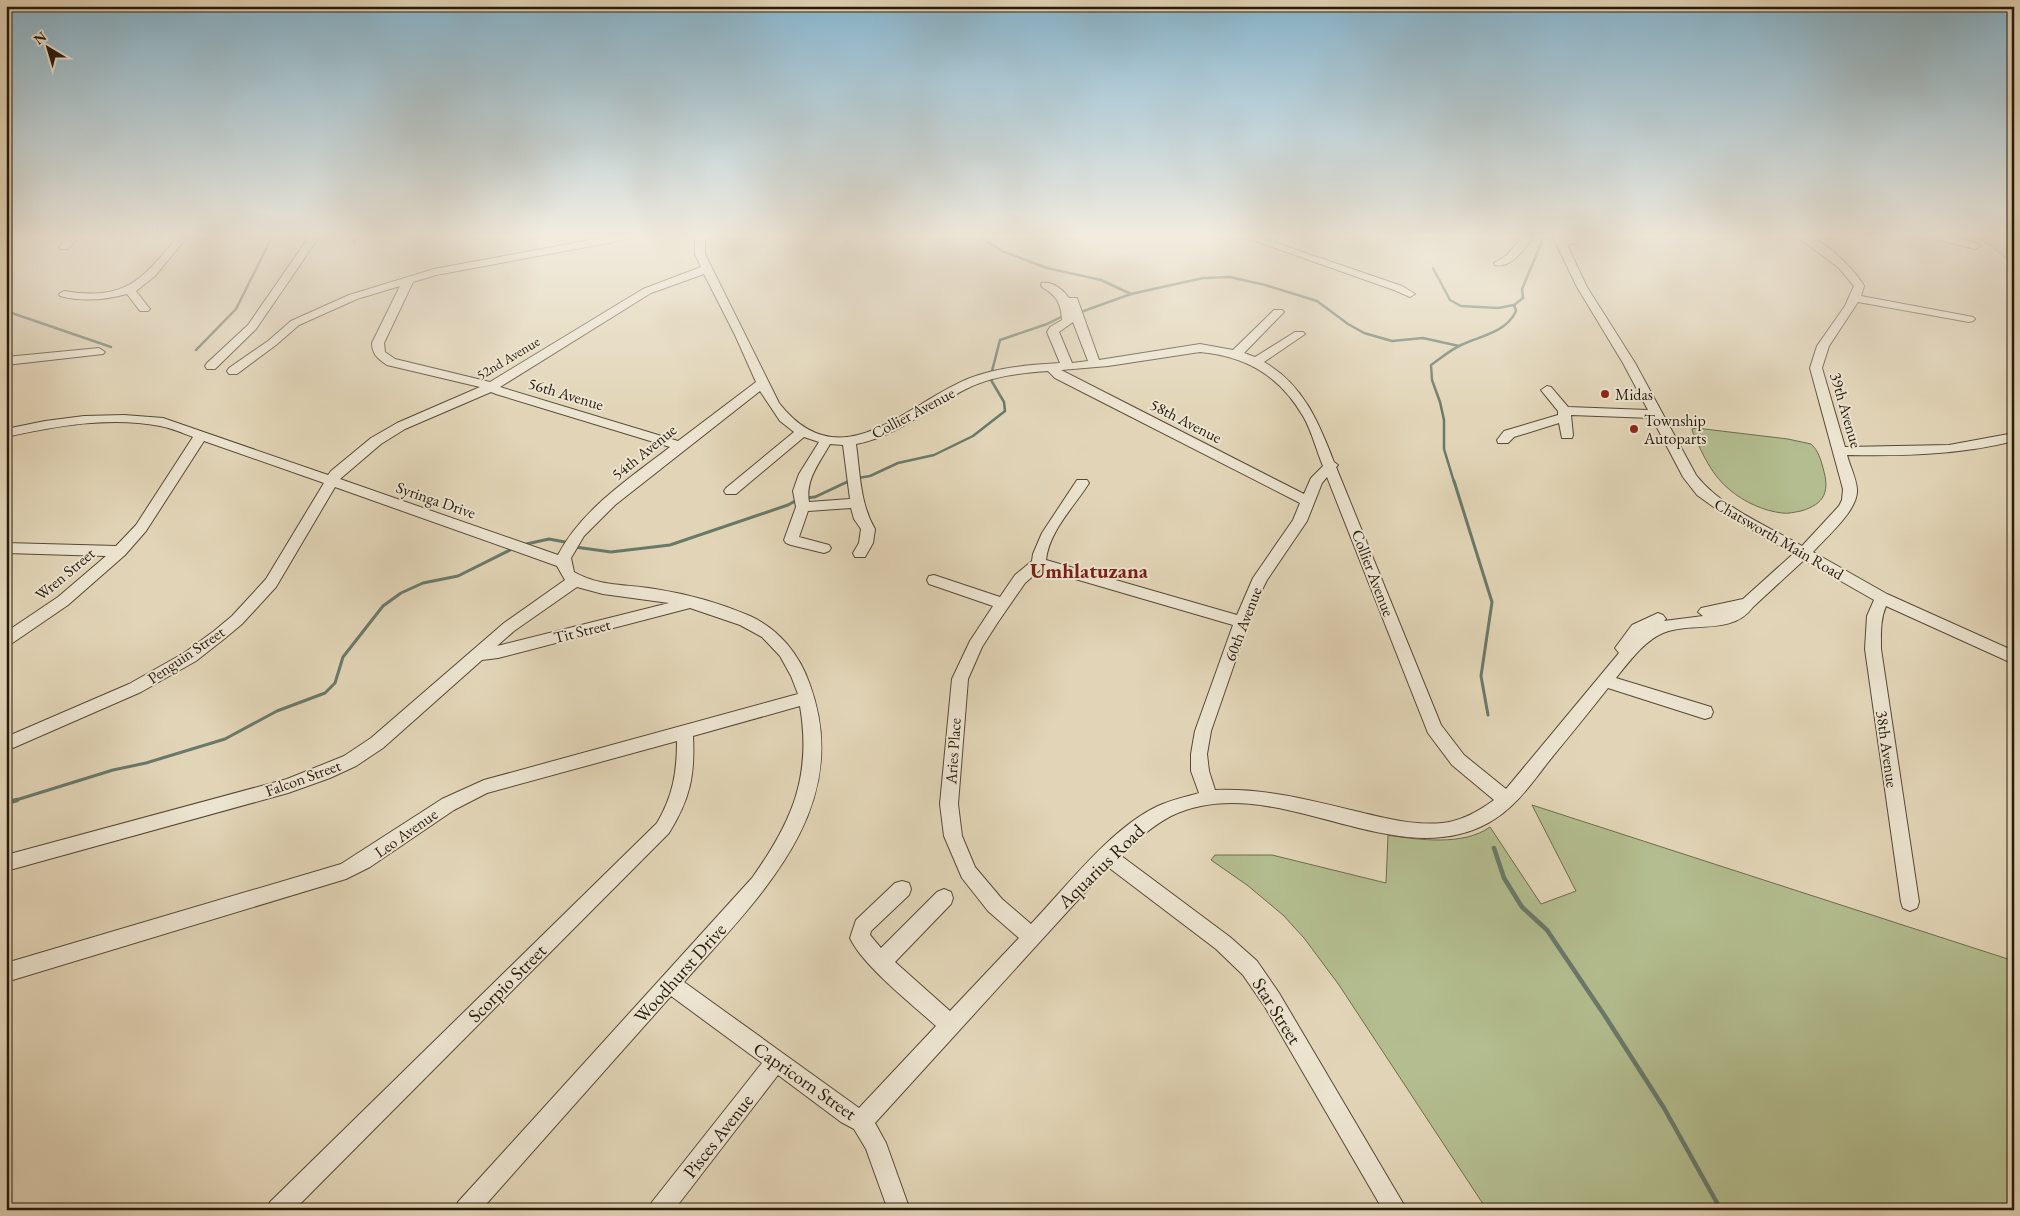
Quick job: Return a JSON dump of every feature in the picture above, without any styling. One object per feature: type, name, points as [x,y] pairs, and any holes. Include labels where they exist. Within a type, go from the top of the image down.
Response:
[{"type":"street","points":[[64,294],[90,296],[105,294]]},
{"type":"street","points":[[132,294],[144,309]]},
{"type":"street","points":[[211,366],[257,320],[275,294]]},
{"type":"street","points":[[233,371],[272,343],[291,325],[363,294]]},
{"type":"street","name":"56th Avenue","points":[[402,294],[378,343],[379,353],[391,362],[491,387],[679,445]]},
{"type":"street","name":"52nd Avenue","points":[[331,482],[336,474],[376,441],[393,431],[491,387],[642,294]]},
{"type":"street","name":"Collier Avenue","points":[[720,294],[763,383],[778,409],[802,432],[826,441],[849,441],[871,437],[977,380],[1011,371],[1095,364],[1187,349],[1216,349],[1256,362],[1279,378],[1300,400],[1310,417],[1331,465],[1434,728],[1456,760],[1474,776],[1508,800]]},
{"type":"street","points":[[1061,294],[1095,364]]},
{"type":"street","name":"Chatsworth Main Road","points":[[1586,294],[1629,364],[1697,487],[1720,505],[1882,598],[2014,658]]},
{"type":"street","points":[[1856,294],[1855,298],[1969,319]]},
{"type":"street","points":[[1067,366],[1053,332],[1054,329],[1067,322],[1072,314],[1073,296]]},
{"type":"street","name":"39th Avenue","points":[[1803,553],[1850,500],[1850,489],[1817,375],[1817,360],[1827,339],[1855,298]]},
{"type":"street","points":[[1236,354],[1278,312]]},
{"type":"street","points":[[1256,362],[1299,334]]},
{"type":"street","points":[[240,339],[272,343]]},
{"type":"street","points":[[6,362],[99,352]]},
{"type":"street","name":"58th Avenue","points":[[1051,367],[1058,375],[1309,502]]},
{"type":"street","name":"54th Avenue","points":[[564,563],[565,556],[573,543],[612,500],[679,445],[763,383]]},
{"type":"street","points":[[1547,390],[1565,414],[1567,435]]},
{"type":"street","points":[[1503,440],[1509,434],[1565,414],[1656,414]]},
{"type":"street","name":"Syringa Drive","points":[[6,433],[64,422],[116,418],[164,422],[564,563]]},
{"type":"street","points":[[731,491],[802,432]]},
{"type":"street","name":"Wren Street","points":[[6,640],[63,601],[120,551],[141,528],[201,435]]},
{"type":"street","points":[[1839,451],[1949,449],[1985,445],[2014,436]]},
{"type":"street","points":[[824,548],[790,540],[803,507],[800,490],[826,441]]},
{"type":"street","points":[[849,441],[857,503],[861,519],[868,529],[866,543],[860,553]]},
{"type":"street","name":"60th Avenue","points":[[1209,798],[1200,771],[1199,754],[1203,731],[1248,604],[1260,578],[1300,521],[1316,481],[1331,465]]},
{"type":"street","name":"Penguin Street","points":[[6,744],[135,688],[190,657],[219,635],[237,620],[271,583],[331,482]]},
{"type":"street","points":[[1082,483],[1046,537],[1039,555],[1039,563],[1242,622]]},
{"type":"street","points":[[803,507],[857,503]]},
{"type":"street","name":"Wren Street","points":[[6,548],[120,551]]},
{"type":"street","points":[[1508,800],[1609,675],[1641,632],[1665,626],[1735,616],[1746,610],[1748,603],[1803,553]]},
{"type":"street","points":[[564,563],[569,576],[575,581],[600,587],[664,596],[743,620],[766,633],[785,652],[795,668],[807,698]]},
{"type":"street","name":"Aries Place","points":[[1031,936],[994,905],[978,887],[957,850],[950,821],[950,777],[960,679],[975,645],[1020,579],[1039,563]]},
{"type":"street","points":[[934,580],[1004,604]]},
{"type":"street","name":"Falcon Street","points":[[6,863],[288,786],[350,761],[377,743],[509,627],[575,581]]},
{"type":"street","name":"38th Avenue","points":[[1882,598],[1875,612],[1873,622],[1873,649],[1910,902]]},
{"type":"street","name":"Tit Street","points":[[475,655],[516,648],[688,603]]},
{"type":"street","points":[[1609,675],[1705,712]]},
{"type":"street","name":"Leo Avenue","points":[[6,973],[346,871],[388,847],[425,819],[462,796],[484,787],[807,698]]},
{"type":"street","name":"Woodhurst Drive","points":[[466,1210],[759,884],[781,852],[794,829],[810,776],[812,761],[811,726],[807,698]]},
{"type":"street","name":"Scorpio Street","points":[[278,1210],[663,828],[674,810],[683,789],[686,770],[685,731]]},
{"type":"street","name":"Aquarius Road","points":[[862,1121],[1107,856],[1150,819],[1174,807],[1209,798],[1230,797],[1284,801],[1363,820],[1433,831],[1459,827],[1480,820],[1508,800]]},
{"type":"street","name":"Star Street","points":[[1107,856],[1223,943],[1250,968],[1272,1000],[1396,1210]]},
{"type":"street","points":[[902,889],[863,926],[860,938],[881,962],[950,1025]]},
{"type":"street","points":[[881,962],[944,898]]},
{"type":"street","name":"Capricorn Street","points":[[671,984],[849,1114],[862,1121],[875,1143],[899,1210]]},
{"type":"street","name":"Pisces Avenue","points":[[666,1208],[776,1061]]},
{"type":"green space","points":[[1692,429],[1788,439],[1811,444],[1819,455],[1825,476],[1824,496],[1816,505],[1789,513],[1768,510],[1748,502],[1730,490],[1713,471],[1693,433]]},
{"type":"green space","points":[[1532,805],[2014,961],[2014,1210],[1487,1210],[1339,985],[1304,938],[1283,915],[1247,885],[1211,860],[1215,855],[1272,855],[1386,883],[1388,835],[1427,840],[1454,839],[1479,833],[1490,827],[1541,904],[1576,891]]},
{"type":"waterway","points":[[196,350],[236,309],[244,294]]},
{"type":"waterway","points":[[1078,313],[1131,294]]},
{"type":"waterway","points":[[1293,294],[1317,301],[1348,324],[1364,333],[1392,341],[1423,338],[1459,346]]},
{"type":"waterway","points":[[1447,294],[1450,300],[1461,306],[1498,308],[1514,305]]},
{"type":"waterway","points":[[1514,305],[1523,298],[1523,294]]},
{"type":"waterway","points":[[1454,482],[1444,449],[1444,420],[1432,380],[1431,365],[1457,347],[1500,329],[1512,318],[1516,311],[1514,305]]},
{"type":"waterway","points":[[6,311],[111,347]]},
{"type":"waterway","points":[[992,371],[1000,340],[1047,324],[1065,315]]},
{"type":"waterway","points":[[858,478],[870,476],[898,463],[934,455],[973,436],[1005,411],[1004,402],[991,380]]},
{"type":"waterway","points":[[805,498],[815,497],[849,481],[847,482]]},
{"type":"waterway","points":[[1454,481],[1492,602],[1481,676],[1488,715]]},
{"type":"waterway","points":[[575,547],[611,552],[670,545],[788,505],[797,500]]},
{"type":"waterway","points":[[522,545],[549,539],[570,543]]},
{"type":"waterway","points":[[13,801],[113,770],[146,763],[225,739],[277,711],[325,693],[335,683],[343,657],[383,606],[401,593],[423,583],[458,576],[514,548]]},
{"type":"waterway","points":[[6,803],[17,800]]},
{"type":"waterway","points":[[1494,848],[1504,878],[1522,907],[1547,930],[1605,1016],[1664,1108],[1721,1210]]},
{"type":"place","name":"Midas","points":[[1605,394]]},
{"type":"place","name":"Township Autoparts","points":[[1634,429]]},
{"type":"district","name":"Umhlatuzana","points":[[1089,570]]}]
